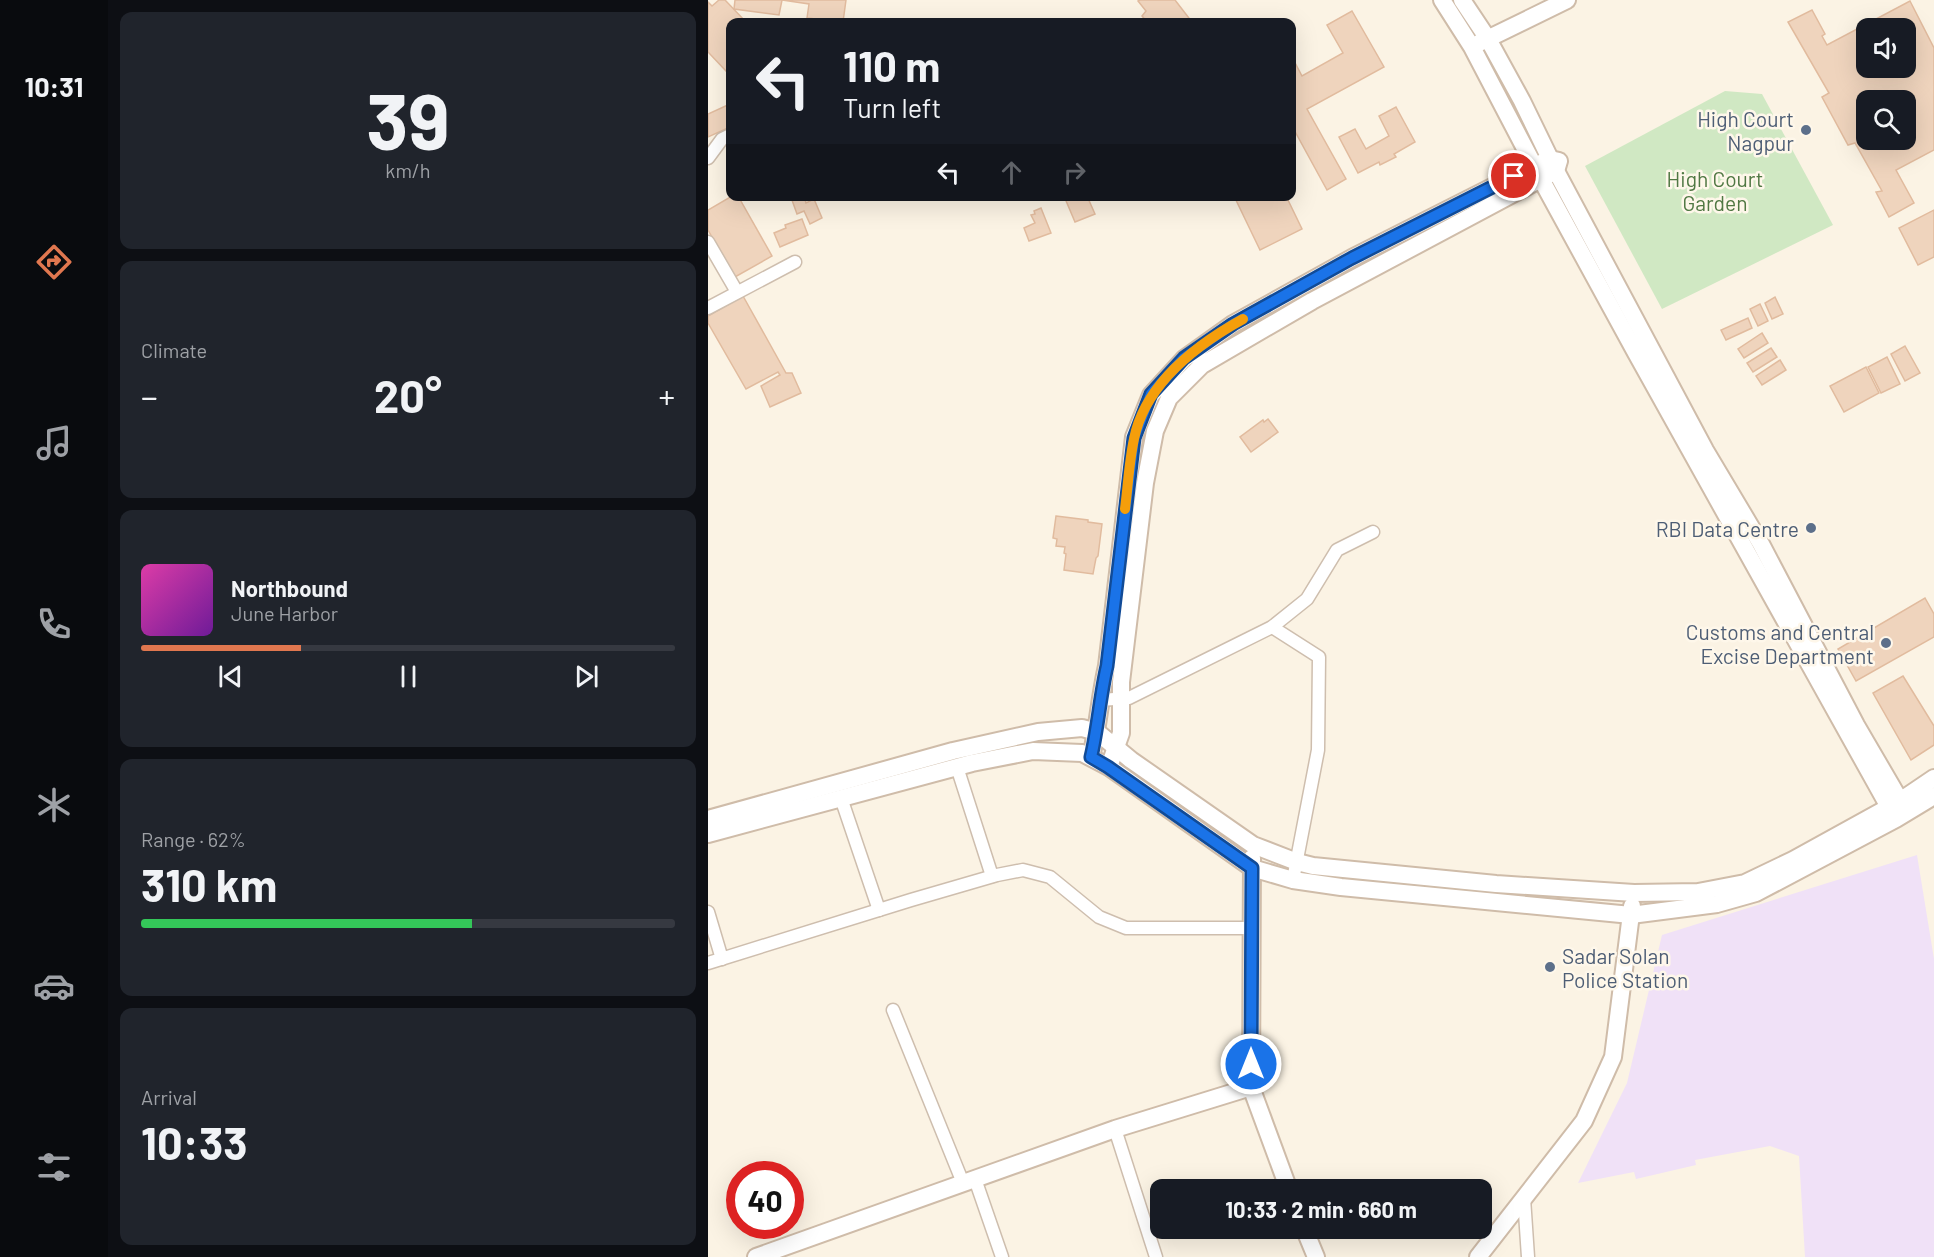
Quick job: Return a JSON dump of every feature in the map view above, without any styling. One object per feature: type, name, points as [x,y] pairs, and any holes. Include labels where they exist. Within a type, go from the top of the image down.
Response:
[{"type":"main road","points":[[1442,0],[1545,169],[1898,810]]},
{"type":"main road","points":[[1462,0],[1488,39],[1522,101],[1545,169]]},
{"type":"main road","points":[[1472,47],[1567,0]]},
{"type":"main road","points":[[1108,767],[1121,733],[1121,699],[1145,483],[1155,431],[1169,398],[1202,365],[1545,169]]},
{"type":"main road","points":[[1091,757],[1107,666],[1134,438],[1151,394],[1184,358],[1233,324],[1352,258],[1545,169]]},
{"type":"main road","points":[[708,819],[881,770],[1038,732],[1082,728],[1097,732],[1139,766],[1253,846],[1297,862],[1313,866],[1485,883],[1634,893],[1698,892],[1744,884],[1934,795]]},
{"type":"main road","points":[[708,834],[957,767],[1033,752],[1082,753],[1108,767],[1252,868],[1293,880],[1341,887],[1631,915],[1717,904],[1756,893],[1898,810],[1934,778]]},
{"type":"main road","points":[[1253,846],[1251,1086],[1285,1179]]},
{"type":"main road","points":[[1478,1257],[1584,1121],[1613,1057],[1634,893]]},
{"type":"main road","points":[[756,1257],[1115,1129],[1251,1086]]},
{"type":"main road","points":[[1309,1239],[1316,1257]]},
{"type":"street","points":[[708,158],[726,137]]},
{"type":"street","points":[[708,242],[737,292]]},
{"type":"street","points":[[708,308],[795,262]]},
{"type":"street","points":[[1100,700],[1129,698],[1272,627],[1307,599],[1337,550],[1373,532]]},
{"type":"street","points":[[1272,627],[1319,657],[1317,750],[1293,880]]},
{"type":"street","points":[[957,767],[992,876]]},
{"type":"street","points":[[841,798],[879,910]]},
{"type":"street","points":[[708,963],[992,876],[1023,870],[1050,877],[1099,917],[1126,928],[1251,928]]},
{"type":"street","points":[[708,912],[722,959]]},
{"type":"street","points":[[893,1010],[1002,1257]]},
{"type":"street","points":[[1115,1129],[1156,1257]]},
{"type":"street","points":[[1524,1198],[1528,1257]]},
{"type":"shaded area","points":[[1917,855],[1934,959],[1934,1257],[1805,1257],[1799,1156],[1770,1146],[1695,1160],[1696,1165],[1636,1179],[1634,1172],[1578,1183],[1627,1083],[1662,935]]},
{"type":"green space","name":"High Court Garden","points":[[1725,91],[1762,94],[1833,225],[1662,309],[1585,166]]},
{"type":"building","points":[[719,0],[725,0],[742,18],[726,18],[726,71],[708,52],[708,2],[712,6]]},
{"type":"building","points":[[735,0],[782,0],[779,15],[734,9]]},
{"type":"building","points":[[782,0],[846,0],[844,18],[807,18],[809,4]]},
{"type":"building","points":[[1175,0],[1189,18],[1144,18],[1142,16],[1146,11],[1138,1]]},
{"type":"building","points":[[1910,1],[1934,48],[1934,150],[1896,170],[1914,203],[1889,217],[1876,192],[1882,191],[1859,150],[1916,150],[1916,90],[1856,90],[1856,145],[1855,143],[1848,145],[1822,97],[1829,93],[1788,22],[1812,10],[1825,34],[1822,36],[1827,45],[1856,30],[1856,78],[1916,78],[1916,18],[1878,18]]},
{"type":"building","points":[[1352,11],[1384,67],[1307,109],[1346,179],[1327,190],[1296,133],[1296,65],[1302,76],[1343,53],[1327,25]]},
{"type":"building","points":[[726,106],[726,129],[708,137],[708,114]]},
{"type":"building","points":[[1396,107],[1415,142],[1394,154],[1396,157],[1380,165],[1379,162],[1358,173],[1339,137],[1355,129],[1366,149],[1389,136],[1379,116]]},
{"type":"building","points":[[726,200],[741,201],[772,256],[735,277],[708,230],[708,210]]},
{"type":"building","points":[[792,201],[805,201],[806,203],[815,201],[822,218],[810,224],[804,211],[797,214]]},
{"type":"building","points":[[1066,201],[1089,201],[1095,214],[1075,222]]},
{"type":"building","points":[[1236,201],[1288,201],[1302,229],[1260,250]]},
{"type":"building","points":[[1041,208],[1051,233],[1029,241],[1024,228],[1035,223],[1031,215]]},
{"type":"building","points":[[1934,210],[1934,257],[1918,265],[1899,228]]},
{"type":"building","points":[[802,219],[808,235],[780,247],[774,233],[786,228],[785,225]]},
{"type":"building","points":[[743,296],[786,373],[792,373],[801,393],[770,407],[761,386],[780,375],[778,372],[746,389],[708,323],[708,316]]},
{"type":"building","points":[[1775,297],[1783,314],[1772,319],[1765,303]]},
{"type":"building","points":[[1760,304],[1768,321],[1758,326],[1750,309]]},
{"type":"building","points":[[1748,318],[1752,328],[1726,340],[1721,330]]},
{"type":"building","points":[[1762,333],[1768,343],[1744,358],[1738,349]]},
{"type":"building","points":[[1905,346],[1920,373],[1905,381],[1891,354]]},
{"type":"building","points":[[1771,348],[1777,357],[1753,372],[1747,363]]},
{"type":"building","points":[[1887,357],[1900,384],[1881,393],[1868,367]]},
{"type":"building","points":[[1780,360],[1786,370],[1762,385],[1756,376]]},
{"type":"building","points":[[1866,367],[1879,393],[1844,412],[1830,386]]},
{"type":"building","points":[[1268,419],[1278,432],[1251,452],[1240,437],[1263,420],[1264,422]]},
{"type":"building","points":[[1056,516],[1102,524],[1093,574],[1064,570],[1065,547],[1056,546],[1057,539],[1053,538]]},
{"type":"building","name":"Customs and Central Excise Department","points":[[1925,598],[1934,614],[1934,637],[1856,681],[1838,649]]},
{"type":"building","points":[[1903,676],[1934,726],[1934,745],[1911,760],[1873,693]]},
{"type":"slow traffic","points":[[1125,509],[1134,438],[1151,394],[1184,358],[1243,319]]},
{"type":"place","name":"High Court Nagpur","points":[[1806,130]]},
{"type":"place","name":"RBI Data Centre","points":[[1811,528]]},
{"type":"place","name":"Customs and Central Excise Department","points":[[1886,643]]},
{"type":"place","name":"Sadar Solan Police Station","points":[[1550,967]]},
{"type":"route","points":[[1251,1064],[1252,868],[1091,757],[1107,666],[1134,438],[1151,394],[1184,358],[1233,324],[1352,258],[1514,176]]}]
